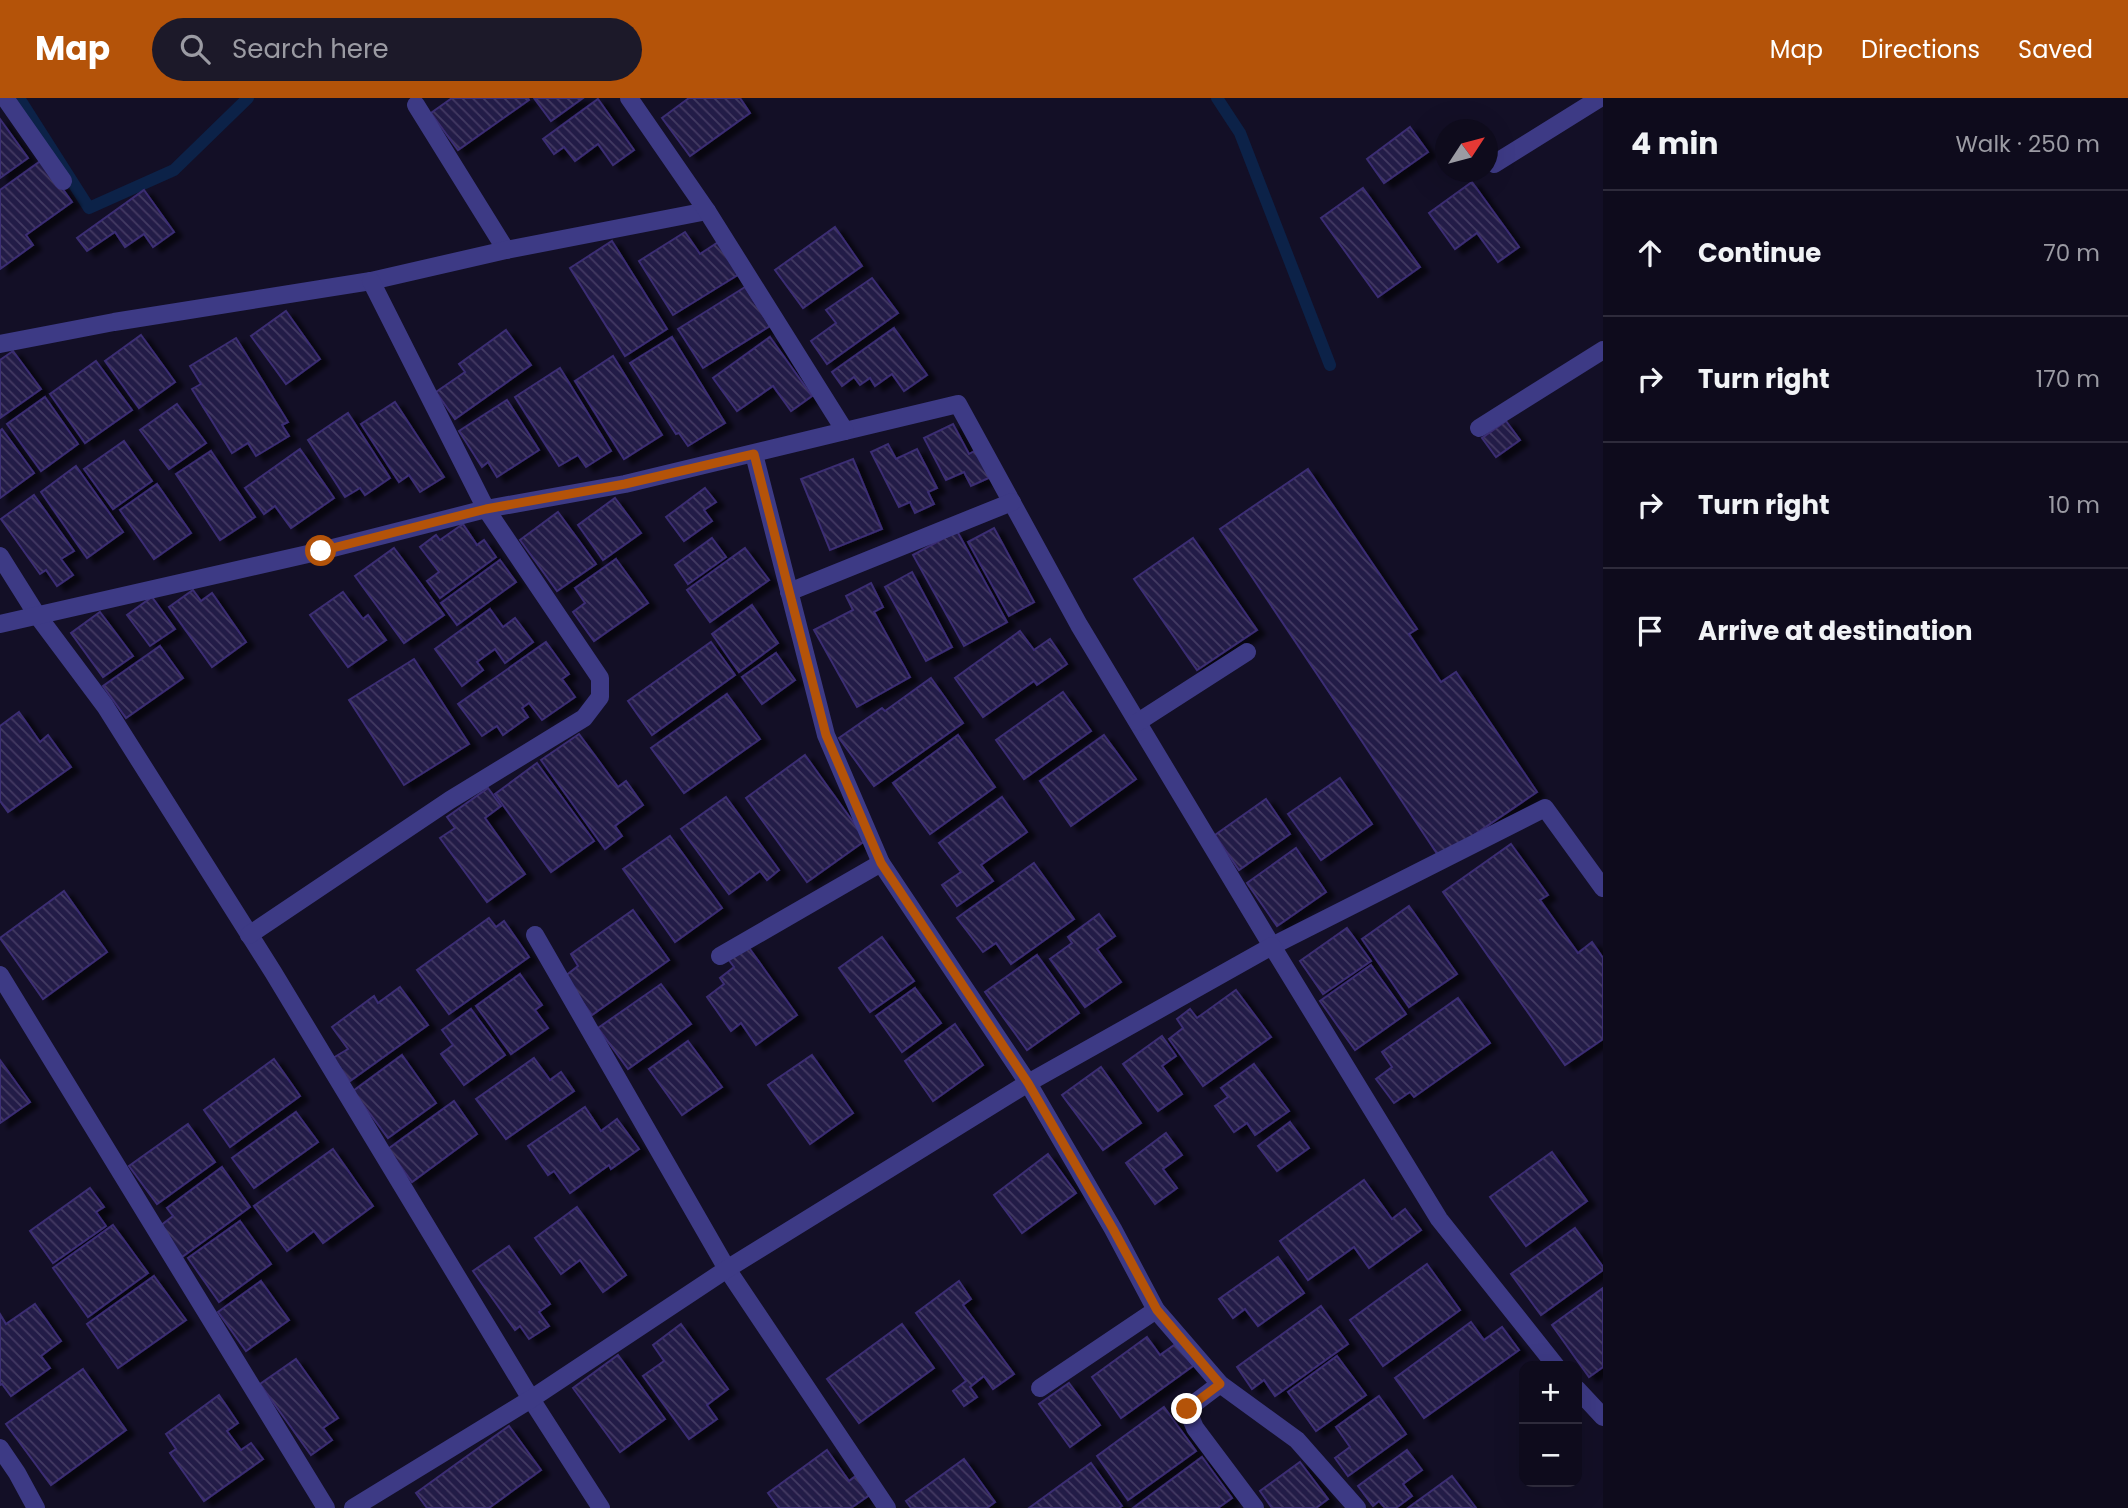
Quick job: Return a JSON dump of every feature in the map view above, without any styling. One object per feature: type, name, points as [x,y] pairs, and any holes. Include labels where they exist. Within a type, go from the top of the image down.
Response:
[{"type":"street","points":[[5,98],[63,181]]},
{"type":"street","points":[[629,98],[707,211],[845,431]]},
{"type":"street","points":[[1498,162],[1600,98]]},
{"type":"street","points":[[416,105],[506,250]]},
{"type":"street","points":[[0,344],[114,322],[370,281],[506,250],[707,211]]},
{"type":"street","points":[[249,935],[450,800],[584,718],[600,697],[600,678],[486,509],[370,281]]},
{"type":"street","points":[[1479,428],[1603,350]]},
{"type":"street","points":[[0,624],[321,551],[486,509],[625,484],[958,404],[1079,625],[1439,1219],[1552,1361]]},
{"type":"street","points":[[754,454],[826,735],[881,863],[1028,1083],[1157,1310],[1220,1384],[1297,1440],[1357,1508]]},
{"type":"street","points":[[789,592],[1012,502]]},
{"type":"street","points":[[0,556],[37,615],[105,706],[249,935],[531,1399],[601,1508]]},
{"type":"street","points":[[1138,722],[1247,652]]},
{"type":"street","points":[[353,1508],[531,1399],[727,1269],[1028,1083],[1272,946],[1545,808],[1603,888]]},
{"type":"street","points":[[720,956],[881,863]]},
{"type":"street","points":[[535,935],[727,1269],[887,1508]]},
{"type":"street","points":[[0,975],[326,1508]]},
{"type":"street","points":[[1040,1388],[1157,1310]]},
{"type":"street","points":[[1220,1384],[1187,1409],[1195,1428],[1255,1508]]},
{"type":"street","points":[[1582,1394],[1603,1417]]},
{"type":"street","points":[[0,1448],[36,1508]]},
{"type":"building","points":[[452,98],[529,100],[458,150],[431,113]]},
{"type":"building","points":[[534,98],[583,98],[551,121]]},
{"type":"building","points":[[689,98],[740,98],[750,113],[690,156],[662,118]]},
{"type":"building","points":[[598,99],[634,150],[613,165],[598,144],[575,161],[564,147],[554,154],[543,139]]},
{"type":"building","points":[[0,119],[28,158],[0,178]]},
{"type":"building","points":[[1410,127],[1428,152],[1384,183],[1367,159]]},
{"type":"building","points":[[42,160],[72,202],[26,235],[33,245],[0,269],[0,190]]},
{"type":"building","points":[[1472,182],[1519,247],[1498,262],[1477,233],[1455,249],[1429,213]]},
{"type":"building","points":[[1363,188],[1420,267],[1378,297],[1321,218]]},
{"type":"building","points":[[144,190],[174,232],[153,247],[144,234],[125,247],[115,232],[87,251],[77,238]]},
{"type":"building","points":[[835,227],[862,266],[803,308],[775,270]]},
{"type":"building","points":[[685,232],[700,254],[720,241],[741,273],[673,315],[639,261]]},
{"type":"building","points":[[612,241],[667,329],[625,356],[570,268]]},
{"type":"building","points":[[872,278],[898,313],[827,364],[811,341],[836,323],[826,310]]},
{"type":"building","points":[[745,287],[770,326],[703,368],[678,329]]},
{"type":"building","points":[[286,311],[320,359],[286,384],[251,336]]},
{"type":"building","points":[[894,328],[927,375],[904,391],[892,374],[875,386],[870,378],[860,385],[854,377],[842,386],[832,372]]},
{"type":"building","points":[[506,330],[531,365],[455,419],[436,392],[465,372],[459,364]]},
{"type":"building","points":[[141,335],[175,382],[139,408],[105,361]]},
{"type":"building","points":[[672,337],[725,423],[688,446],[679,433],[676,434],[630,363]]},
{"type":"building","points":[[770,337],[812,396],[791,411],[773,386],[737,411],[713,378]]},
{"type":"building","points":[[236,338],[288,422],[282,425],[289,436],[256,456],[248,443],[232,453],[192,389],[201,384],[190,366]]},
{"type":"building","points":[[13,351],[41,389],[0,418],[0,360]]},
{"type":"building","points":[[613,356],[662,435],[624,459],[575,381]]},
{"type":"building","points":[[96,361],[132,410],[85,443],[50,394]]},
{"type":"building","points":[[560,368],[611,451],[586,467],[578,455],[559,466],[515,397]]},
{"type":"building","points":[[45,397],[78,444],[41,471],[7,424]]},
{"type":"building","points":[[507,400],[539,450],[497,477],[488,462],[482,467],[459,431]]},
{"type":"building","points":[[395,402],[444,477],[420,492],[409,475],[399,482],[361,424]]},
{"type":"building","points":[[177,404],[206,443],[169,469],[140,430]]},
{"type":"building","points":[[348,413],[390,478],[365,495],[360,488],[345,497],[308,440]]},
{"type":"building","points":[[1506,421],[1520,440],[1496,457],[1482,438]]},
{"type":"building","points":[[953,424],[969,454],[978,449],[993,476],[971,486],[964,472],[946,480],[924,438]]},
{"type":"building","points":[[2,429],[34,473],[0,498],[0,431]]},
{"type":"building","points":[[124,441],[152,481],[113,509],[84,469]]},
{"type":"building","points":[[888,444],[896,459],[917,449],[937,488],[928,492],[934,504],[915,513],[910,502],[899,507],[871,452]]},
{"type":"building","points":[[300,449],[334,498],[291,528],[275,506],[264,514],[245,488]]},
{"type":"building","points":[[211,451],[255,517],[220,540],[176,474]]},
{"type":"building","points":[[853,459],[882,529],[830,550],[801,479]]},
{"type":"building","points":[[76,466],[123,532],[87,558],[41,492]]},
{"type":"building","points":[[1308,469],[1417,629],[1409,634],[1441,682],[1456,672],[1537,792],[1440,858],[1220,529]]},
{"type":"building","points":[[157,484],[191,533],[154,559],[120,510]]},
{"type":"building","points":[[705,488],[716,502],[704,510],[712,521],[684,541],[666,517]]},
{"type":"building","points":[[34,495],[74,551],[61,559],[73,575],[57,586],[46,570],[40,574],[1,519]]},
{"type":"building","points":[[615,498],[641,533],[603,560],[578,525]]},
{"type":"building","points":[[558,512],[596,564],[557,591],[520,540]]},
{"type":"building","points":[[463,524],[477,545],[484,540],[496,557],[440,598],[427,581],[439,572],[420,547],[436,535],[440,540]]},
{"type":"building","points":[[994,528],[1034,602],[1009,616],[968,542]]},
{"type":"building","points":[[957,531],[1007,622],[964,646],[913,555]]},
{"type":"building","points":[[712,538],[726,557],[688,584],[675,565]]},
{"type":"building","points":[[1193,538],[1257,630],[1197,670],[1134,579]]},
{"type":"building","points":[[394,548],[444,615],[404,643],[355,576]]},
{"type":"building","points":[[745,548],[769,580],[710,622],[687,590]]},
{"type":"building","points":[[616,559],[648,603],[594,641],[573,612],[585,603],[575,588]]},
{"type":"building","points":[[500,560],[516,582],[457,625],[441,603]]},
{"type":"building","points":[[912,572],[952,647],[926,661],[885,587]]},
{"type":"building","points":[[871,583],[883,607],[874,612],[910,677],[857,707],[814,630],[853,610],[846,596]]},
{"type":"building","points":[[193,590],[201,601],[212,593],[246,642],[212,667],[169,607]]},
{"type":"building","points":[[343,592],[363,619],[368,615],[386,640],[348,667],[310,615]]},
{"type":"building","points":[[152,597],[175,629],[150,646],[127,615]]},
{"type":"building","points":[[752,605],[778,643],[739,672],[712,634]]},
{"type":"building","points":[[490,609],[503,627],[515,618],[533,642],[505,663],[495,649],[477,662],[483,670],[462,686],[435,649]]},
{"type":"building","points":[[100,612],[133,656],[103,677],[71,633]]},
{"type":"building","points":[[1020,631],[1034,650],[1050,639],[1067,664],[1037,685],[1034,681],[983,717],[955,678]]},
{"type":"building","points":[[546,642],[569,674],[562,679],[575,697],[542,720],[529,703],[522,708],[528,717],[503,735],[497,726],[482,736],[458,704]]},
{"type":"building","points":[[711,642],[735,675],[652,735],[628,701]]},
{"type":"building","points":[[160,646],[183,678],[126,718],[103,686]]},
{"type":"building","points":[[776,653],[795,680],[762,704],[742,677]]},
{"type":"building","points":[[414,659],[469,744],[404,785],[349,700]]},
{"type":"building","points":[[931,678],[963,723],[874,786],[839,738],[882,708],[885,711]]},
{"type":"building","points":[[1063,692],[1091,731],[1024,779],[996,740]]},
{"type":"building","points":[[727,694],[760,739],[684,793],[651,748]]},
{"type":"building","points":[[19,712],[40,742],[48,735],[71,767],[8,812],[0,801],[0,726]]},
{"type":"building","points":[[579,734],[618,787],[626,781],[643,805],[615,826],[622,836],[605,849],[541,760]]},
{"type":"building","points":[[958,735],[995,787],[930,834],[893,783]]},
{"type":"building","points":[[1104,735],[1136,779],[1071,826],[1040,781]]},
{"type":"building","points":[[805,755],[866,840],[807,882],[746,798]]},
{"type":"building","points":[[537,763],[594,841],[551,872],[495,794]]},
{"type":"building","points":[[1340,778],[1372,824],[1321,860],[1288,814]]},
{"type":"building","points":[[488,788],[501,806],[485,818],[525,874],[487,902],[440,838],[455,828],[447,817]]},
{"type":"building","points":[[726,797],[779,870],[767,880],[760,871],[729,894],[681,829]]},
{"type":"building","points":[[1002,797],[1027,832],[981,865],[993,881],[957,906],[942,885],[961,872],[939,843]]},
{"type":"building","points":[[1266,799],[1290,834],[1239,870],[1215,835]]},
{"type":"building","points":[[670,836],[722,908],[675,942],[623,869]]},
{"type":"building","points":[[1511,844],[1548,895],[1540,900],[1578,953],[1592,942],[1603,958],[1603,1039],[1565,1065],[1443,892]]},
{"type":"building","points":[[1296,848],[1326,892],[1277,926],[1247,883]]},
{"type":"building","points":[[1034,863],[1074,919],[1011,964],[996,943],[983,952],[957,918]]},
{"type":"building","points":[[64,891],[107,952],[43,999],[0,938]]},
{"type":"building","points":[[1409,906],[1457,974],[1409,1007],[1362,939]]},
{"type":"building","points":[[633,910],[669,960],[592,1015],[564,977],[578,966],[571,954]]},
{"type":"building","points":[[1099,914],[1115,936],[1097,949],[1121,982],[1085,1007],[1050,959],[1072,943],[1068,937]]},
{"type":"building","points":[[489,918],[496,927],[504,921],[529,957],[449,1014],[417,970]]},
{"type":"building","points":[[1347,928],[1371,961],[1323,994],[1300,961]]},
{"type":"building","points":[[882,937],[914,981],[870,1012],[839,968]]},
{"type":"building","points":[[747,945],[797,1015],[756,1045],[741,1023],[731,1031],[707,997],[724,984],[720,978],[734,967],[728,959]]},
{"type":"building","points":[[1037,955],[1079,1013],[1027,1050],[985,992]]},
{"type":"building","points":[[1371,965],[1406,1014],[1355,1050],[1320,1001]]},
{"type":"building","points":[[520,974],[542,1005],[535,1010],[548,1028],[511,1054],[476,1006]]},
{"type":"building","points":[[661,984],[691,1024],[628,1069],[598,1028]]},
{"type":"building","points":[[400,987],[428,1025],[350,1081],[333,1058],[348,1049],[332,1027],[374,996],[378,1003]]},
{"type":"building","points":[[915,988],[941,1023],[902,1052],[876,1016]]},
{"type":"building","points":[[1236,990],[1271,1037],[1203,1086],[1169,1039],[1183,1028],[1177,1019],[1190,1009],[1197,1018]]},
{"type":"building","points":[[1458,998],[1490,1043],[1414,1097],[1410,1092],[1394,1103],[1376,1079],[1392,1067],[1382,1052]]},
{"type":"building","points":[[471,1009],[505,1055],[464,1085],[441,1054],[453,1045],[442,1030]]},
{"type":"building","points":[[955,1024],[983,1065],[933,1101],[905,1061]]},
{"type":"building","points":[[1162,1036],[1176,1056],[1162,1066],[1182,1094],[1158,1111],[1123,1064]]},
{"type":"building","points":[[688,1041],[722,1087],[682,1115],[649,1069]]},
{"type":"building","points":[[402,1055],[436,1103],[388,1138],[353,1091]]},
{"type":"building","points":[[812,1055],[853,1113],[810,1144],[768,1085]]},
{"type":"building","points":[[534,1058],[550,1080],[561,1072],[574,1091],[506,1139],[476,1099]]},
{"type":"building","points":[[274,1059],[300,1096],[230,1147],[204,1110]]},
{"type":"building","points":[[0,1060],[30,1102],[0,1123]]},
{"type":"building","points":[[1254,1064],[1289,1111],[1255,1135],[1247,1123],[1234,1132],[1215,1106],[1228,1097],[1221,1088]]},
{"type":"building","points":[[1101,1067],[1141,1123],[1103,1150],[1062,1095]]},
{"type":"building","points":[[454,1101],[477,1134],[412,1182],[388,1149]]},
{"type":"building","points":[[585,1107],[601,1131],[617,1119],[639,1149],[611,1169],[609,1165],[570,1193],[554,1171],[548,1175],[528,1146]]},
{"type":"building","points":[[296,1112],[318,1142],[254,1188],[232,1158]]},
{"type":"building","points":[[1290,1122],[1309,1148],[1277,1171],[1258,1146]]},
{"type":"building","points":[[188,1124],[215,1162],[157,1204],[129,1166]]},
{"type":"building","points":[[1166,1133],[1182,1155],[1163,1169],[1177,1188],[1155,1204],[1126,1163]]},
{"type":"building","points":[[333,1149],[373,1206],[323,1243],[314,1231],[287,1251],[254,1206]]},
{"type":"building","points":[[1552,1152],[1587,1201],[1526,1246],[1490,1197]]},
{"type":"building","points":[[1048,1154],[1076,1193],[1022,1233],[994,1195]]},
{"type":"building","points":[[222,1167],[250,1207],[182,1257],[160,1226],[173,1216],[167,1208]]},
{"type":"building","points":[[1364,1180],[1392,1219],[1405,1209],[1421,1230],[1369,1268],[1354,1247],[1308,1280],[1280,1241]]},
{"type":"building","points":[[90,1188],[104,1207],[96,1212],[106,1226],[53,1263],[30,1231]]},
{"type":"building","points":[[577,1207],[626,1275],[603,1292],[580,1260],[561,1274],[535,1238]]},
{"type":"building","points":[[240,1221],[271,1264],[219,1302],[188,1258]]},
{"type":"building","points":[[113,1225],[148,1273],[88,1317],[53,1268]]},
{"type":"building","points":[[1575,1228],[1603,1270],[1541,1315],[1511,1274]]},
{"type":"building","points":[[509,1246],[550,1304],[539,1312],[549,1326],[529,1339],[520,1326],[515,1330],[473,1271]]},
{"type":"building","points":[[1278,1257],[1304,1293],[1258,1326],[1245,1309],[1233,1318],[1219,1299]]},
{"type":"building","points":[[1427,1264],[1460,1310],[1383,1366],[1350,1320]]},
{"type":"building","points":[[154,1276],[186,1320],[118,1368],[87,1324]]},
{"type":"building","points":[[261,1281],[289,1320],[246,1351],[218,1312]]},
{"type":"building","points":[[959,1281],[971,1299],[963,1305],[1014,1374],[993,1389],[984,1376],[970,1387],[977,1397],[964,1406],[953,1391],[966,1381],[916,1313]]},
{"type":"building","points":[[1603,1288],[1603,1367],[1589,1377],[1582,1367],[1582,1361],[1578,1361],[1552,1325]]},
{"type":"building","points":[[35,1304],[61,1341],[41,1356],[50,1368],[11,1396],[2,1384],[0,1385],[0,1314],[6,1324]]},
{"type":"building","points":[[1321,1306],[1348,1344],[1275,1396],[1264,1380],[1252,1389],[1237,1367]]},
{"type":"building","points":[[1471,1322],[1484,1340],[1502,1327],[1519,1350],[1424,1418],[1395,1378]]},
{"type":"building","points":[[681,1324],[728,1389],[707,1405],[717,1419],[689,1439],[643,1376],[664,1361],[653,1345]]},
{"type":"building","points":[[902,1324],[934,1368],[859,1423],[827,1379]]},
{"type":"building","points":[[1147,1337],[1160,1355],[1177,1343],[1193,1366],[1121,1418],[1092,1377]]},
{"type":"building","points":[[618,1355],[665,1419],[620,1452],[573,1388]]},
{"type":"building","points":[[1337,1356],[1366,1395],[1316,1431],[1288,1392]]},
{"type":"building","points":[[296,1359],[338,1418],[323,1428],[332,1440],[311,1455],[260,1384]]},
{"type":"building","points":[[83,1369],[126,1430],[51,1485],[6,1424]]},
{"type":"building","points":[[1069,1383],[1100,1425],[1070,1447],[1039,1404]]},
{"type":"building","points":[[219,1395],[238,1423],[227,1431],[241,1450],[251,1443],[263,1459],[204,1501],[170,1453],[176,1449],[166,1434]]},
{"type":"building","points":[[1379,1396],[1406,1434],[1348,1476],[1335,1458],[1350,1447],[1336,1427]]},
{"type":"building","points":[[1164,1407],[1196,1451],[1128,1500],[1097,1456]]},
{"type":"building","points":[[509,1426],[541,1470],[489,1508],[427,1508],[416,1493]]},
{"type":"building","points":[[827,1450],[849,1481],[857,1475],[871,1494],[851,1508],[779,1508],[768,1493]]},
{"type":"building","points":[[1407,1450],[1422,1470],[1403,1484],[1412,1496],[1396,1508],[1385,1508],[1379,1501],[1373,1506],[1358,1486]]},
{"type":"building","points":[[1202,1457],[1232,1498],[1218,1508],[1133,1508]]},
{"type":"building","points":[[964,1459],[995,1502],[987,1508],[911,1508],[906,1501]]},
{"type":"building","points":[[1300,1462],[1328,1499],[1316,1508],[1272,1508],[1260,1491]]},
{"type":"building","points":[[1091,1463],[1122,1506],[1029,1508]]},
{"type":"building","points":[[1452,1476],[1476,1508],[1408,1508]]},
{"type":"waterway","points":[[19,98],[89,208],[174,170],[248,98]]},
{"type":"waterway","points":[[1217,98],[1240,133],[1330,365]]},
{"type":"route","points":[[321,551],[486,509],[625,484],[754,454],[826,735],[881,863],[1028,1083],[1157,1310],[1220,1384],[1187,1409]]}]
